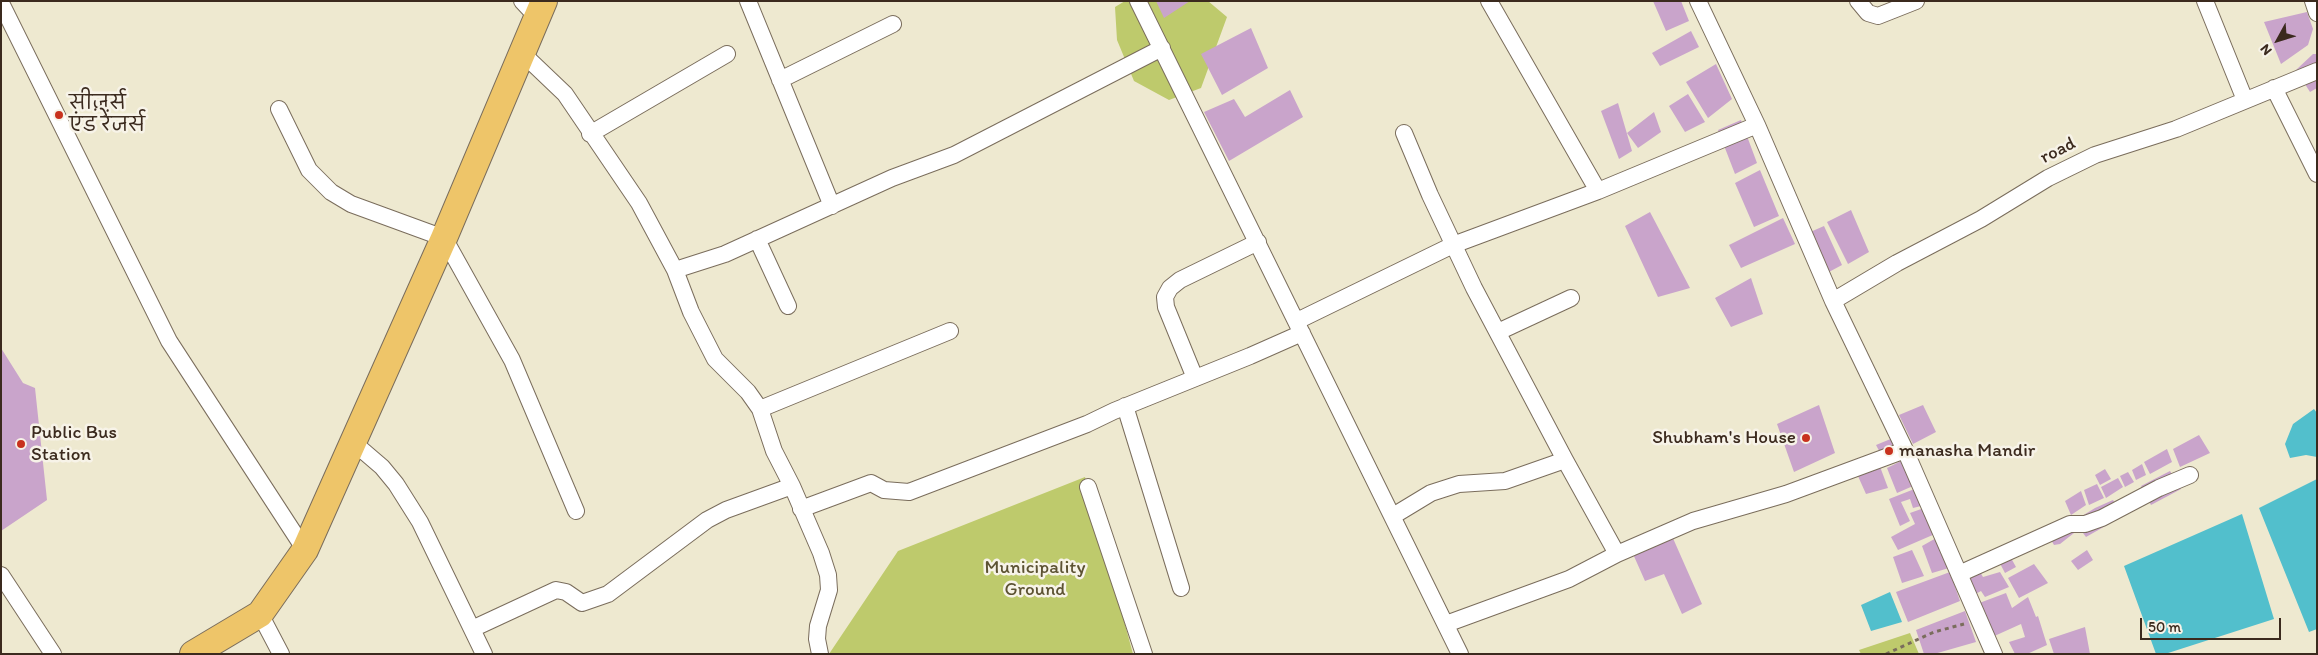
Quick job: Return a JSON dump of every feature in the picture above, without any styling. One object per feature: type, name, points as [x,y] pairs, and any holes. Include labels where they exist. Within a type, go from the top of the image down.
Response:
[{"type":"main road","points":[[193,654],[260,614],[305,550],[444,238],[522,53],[534,7]]},
{"type":"street","points":[[748,1],[832,206]]},
{"type":"street","points":[[1138,1],[1394,516],[1460,654]]},
{"type":"street","points":[[1489,1],[1598,191]]},
{"type":"street","points":[[1698,1],[1757,125],[1833,301],[1905,450],[1994,654]]},
{"type":"street","points":[[1858,1],[1868,13],[1878,16],[1916,1]]},
{"type":"street","points":[[2205,1],[2245,100]]},
{"type":"street","points":[[2313,1],[2317,13]]},
{"type":"street","points":[[1,4],[169,341],[305,550]]},
{"type":"street","points":[[780,80],[893,24]]},
{"type":"street","points":[[676,270],[725,254],[892,178],[954,155],[1162,48]]},
{"type":"street","points":[[522,53],[565,94],[638,203],[676,270],[691,312],[715,359],[748,392],[760,409],[774,451],[792,486],[821,553],[828,575],[829,590],[818,626],[817,639],[820,654]]},
{"type":"street","points":[[590,134],[727,54]]},
{"type":"street","name":"road","points":[[1833,301],[1897,263],[1981,219],[2095,155],[2176,129],[2317,71]]},
{"type":"street","points":[[2274,88],[2317,174]]},
{"type":"street","points":[[280,109],[309,170],[331,192],[350,204],[444,238],[512,360],[576,512]]},
{"type":"street","points":[[801,509],[871,483],[884,490],[909,492],[1087,424],[1125,406],[1195,378],[1300,327],[1453,245],[1598,191],[1757,125]]},
{"type":"street","points":[[1404,133],[1453,245],[1565,460],[1617,554]]},
{"type":"street","points":[[757,239],[788,306]]},
{"type":"street","points":[[1195,378],[1166,307],[1165,297],[1170,288],[1180,280],[1258,242]]},
{"type":"street","points":[[1498,332],[1570,298]]},
{"type":"street","points":[[760,409],[950,331]]},
{"type":"street","points":[[1125,406],[1181,588]]},
{"type":"street","points":[[354,443],[382,467],[396,484],[420,522],[484,654]]},
{"type":"street","points":[[1446,624],[1568,579],[1617,554],[1693,521],[1786,494],[1905,450]]},
{"type":"street","points":[[1394,516],[1432,493],[1459,484],[1504,481],[1565,460]]},
{"type":"street","points":[[1959,574],[2070,524],[2085,524],[2102,518],[2159,488],[2190,475]]},
{"type":"street","points":[[472,629],[556,590],[566,592],[582,603],[608,594],[707,520],[726,510],[792,486]]},
{"type":"street","points":[[1088,487],[1144,654]]},
{"type":"street","points":[[1,575],[53,654]]},
{"type":"street","points":[[260,614],[281,654]]},
{"type":"path","points":[[1886,654],[1934,632],[1979,621]]},
{"type":"green space","points":[[1125,1],[1208,1],[1227,17],[1201,88],[1169,100],[1134,81],[1117,40],[1115,7]]},
{"type":"green space","name":"Municipality Ground","points":[[1085,477],[1133,654],[829,654],[898,551]]},
{"type":"green space","points":[[1910,633],[1919,654],[1861,654],[1859,650]]},
{"type":"water","points":[[2314,409],[2317,413],[2317,457],[2306,455],[2290,458],[2285,444],[2293,424]]},
{"type":"water","points":[[2317,479],[2317,629],[2309,632],[2259,508]]},
{"type":"water","points":[[2242,514],[2274,619],[2165,654],[2156,654],[2124,566]]},
{"type":"water","points":[[1890,592],[1902,622],[1871,631],[1861,605]]},
{"type":"building","points":[[1156,1],[1190,1],[1164,18]]},
{"type":"building","points":[[1653,1],[1681,1],[1689,21],[1666,31]]},
{"type":"building","points":[[2307,12],[2313,29],[2308,45],[2281,64],[2264,22]]},
{"type":"building","points":[[1251,28],[1268,68],[1222,95],[1201,54]]},
{"type":"building","points":[[1691,31],[1699,47],[1660,66],[1652,53]]},
{"type":"building","points":[[2313,54],[2317,54],[2317,88],[2310,92],[2296,70]]},
{"type":"building","points":[[1716,64],[1732,99],[1708,118],[1686,82]]},
{"type":"building","points":[[1290,90],[1303,117],[1229,161],[1204,112],[1234,99],[1245,117]]},
{"type":"building","points":[[1688,94],[1705,122],[1685,132],[1669,106]]},
{"type":"building","points":[[1618,103],[1632,151],[1619,159],[1601,111]]},
{"type":"building","points":[[1654,112],[1661,132],[1638,148],[1627,133]]},
{"type":"building","points":[[1741,120],[1757,163],[1735,174],[1718,130]]},
{"type":"building","points":[[1760,170],[1779,216],[1754,227],[1735,183]]},
{"type":"building","points":[[1851,210],[1869,252],[1848,264],[1827,222]]},
{"type":"building","points":[[1650,212],[1690,288],[1658,297],[1625,226]]},
{"type":"building","points":[[1783,218],[1795,244],[1741,268],[1729,245]]},
{"type":"building","points":[[1824,226],[1842,265],[1827,273],[1808,233]]},
{"type":"building","points":[[1751,278],[1763,314],[1731,327],[1715,298]]},
{"type":"building","name":"Public Bus Station","points":[[1,348],[23,383],[35,388],[47,500],[1,531]]},
{"type":"building","name":"Shubham's House","points":[[1819,405],[1835,453],[1794,472],[1777,424]]},
{"type":"building","points":[[1923,405],[1936,432],[1913,444],[1899,415]]},
{"type":"building","points":[[2199,435],[2210,453],[2180,467],[2173,449]]},
{"type":"building","name":"manasha Mandir","points":[[1893,438],[1901,457],[1886,464],[1876,445]]},
{"type":"building","points":[[2167,449],[2172,462],[2150,474],[2144,462]]},
{"type":"building","points":[[1876,456],[1888,488],[1866,494],[1853,465]]},
{"type":"building","points":[[1903,460],[1913,486],[1897,493],[1887,468]]},
{"type":"building","points":[[2142,464],[2146,475],[2136,480],[2132,470]]},
{"type":"building","points":[[2105,469],[2111,479],[2100,485],[2095,475]]},
{"type":"building","points":[[2170,471],[2181,489],[2151,505],[2141,486]]},
{"type":"building","points":[[2128,472],[2134,482],[2125,487],[2120,476]]},
{"type":"building","points":[[2118,478],[2123,487],[2106,498],[2101,487]]},
{"type":"building","points":[[2097,484],[2104,498],[2089,505],[2084,490]]},
{"type":"building","points":[[1917,488],[1921,506],[1913,508],[1910,499],[1901,502],[1910,521],[1900,526],[1889,499]]},
{"type":"building","points":[[2081,491],[2086,505],[2071,515],[2065,501]]},
{"type":"building","points":[[2113,500],[2123,516],[2086,537],[2074,521]]},
{"type":"building","points":[[1924,508],[1935,534],[1898,550],[1891,537],[1915,524],[1910,513]]},
{"type":"building","points":[[2071,527],[2074,533],[2060,544],[2054,545],[2046,531]]},
{"type":"building","points":[[1672,536],[1702,604],[1682,614],[1664,574],[1645,581],[1633,554]]},
{"type":"building","points":[[1938,537],[1949,568],[1932,573],[1922,546]]},
{"type":"building","points":[[2006,549],[2016,567],[2005,573],[1995,554]]},
{"type":"building","points":[[1912,550],[1924,576],[1902,583],[1893,557]]},
{"type":"building","points":[[2087,550],[2093,560],[2078,570],[2071,561]]},
{"type":"building","points":[[2034,564],[2048,583],[2019,598],[2008,578]]},
{"type":"building","points":[[1976,565],[1983,577],[2000,572],[2009,587],[1985,597],[1981,591],[1970,597],[1959,569]]},
{"type":"building","points":[[1950,572],[1960,601],[1908,622],[1896,592]]},
{"type":"building","points":[[2006,593],[2012,608],[2028,597],[2036,617],[2038,616],[2047,645],[2027,654],[2015,654],[2009,642],[2025,637],[2021,624],[1990,638],[1974,605]]},
{"type":"building","points":[[1965,611],[1976,642],[1934,654],[1924,654],[1916,630]]},
{"type":"building","points":[[2085,627],[2090,654],[2054,654],[2049,639]]},
{"type":"place","name":"सीज़र्स एंड रेंजर्स","points":[[59,115]]},
{"type":"place","name":"Shubham's House","points":[[1806,438]]},
{"type":"place","name":"Public Bus Station","points":[[21,444]]},
{"type":"place","name":"manasha Mandir","points":[[1889,451]]}]
